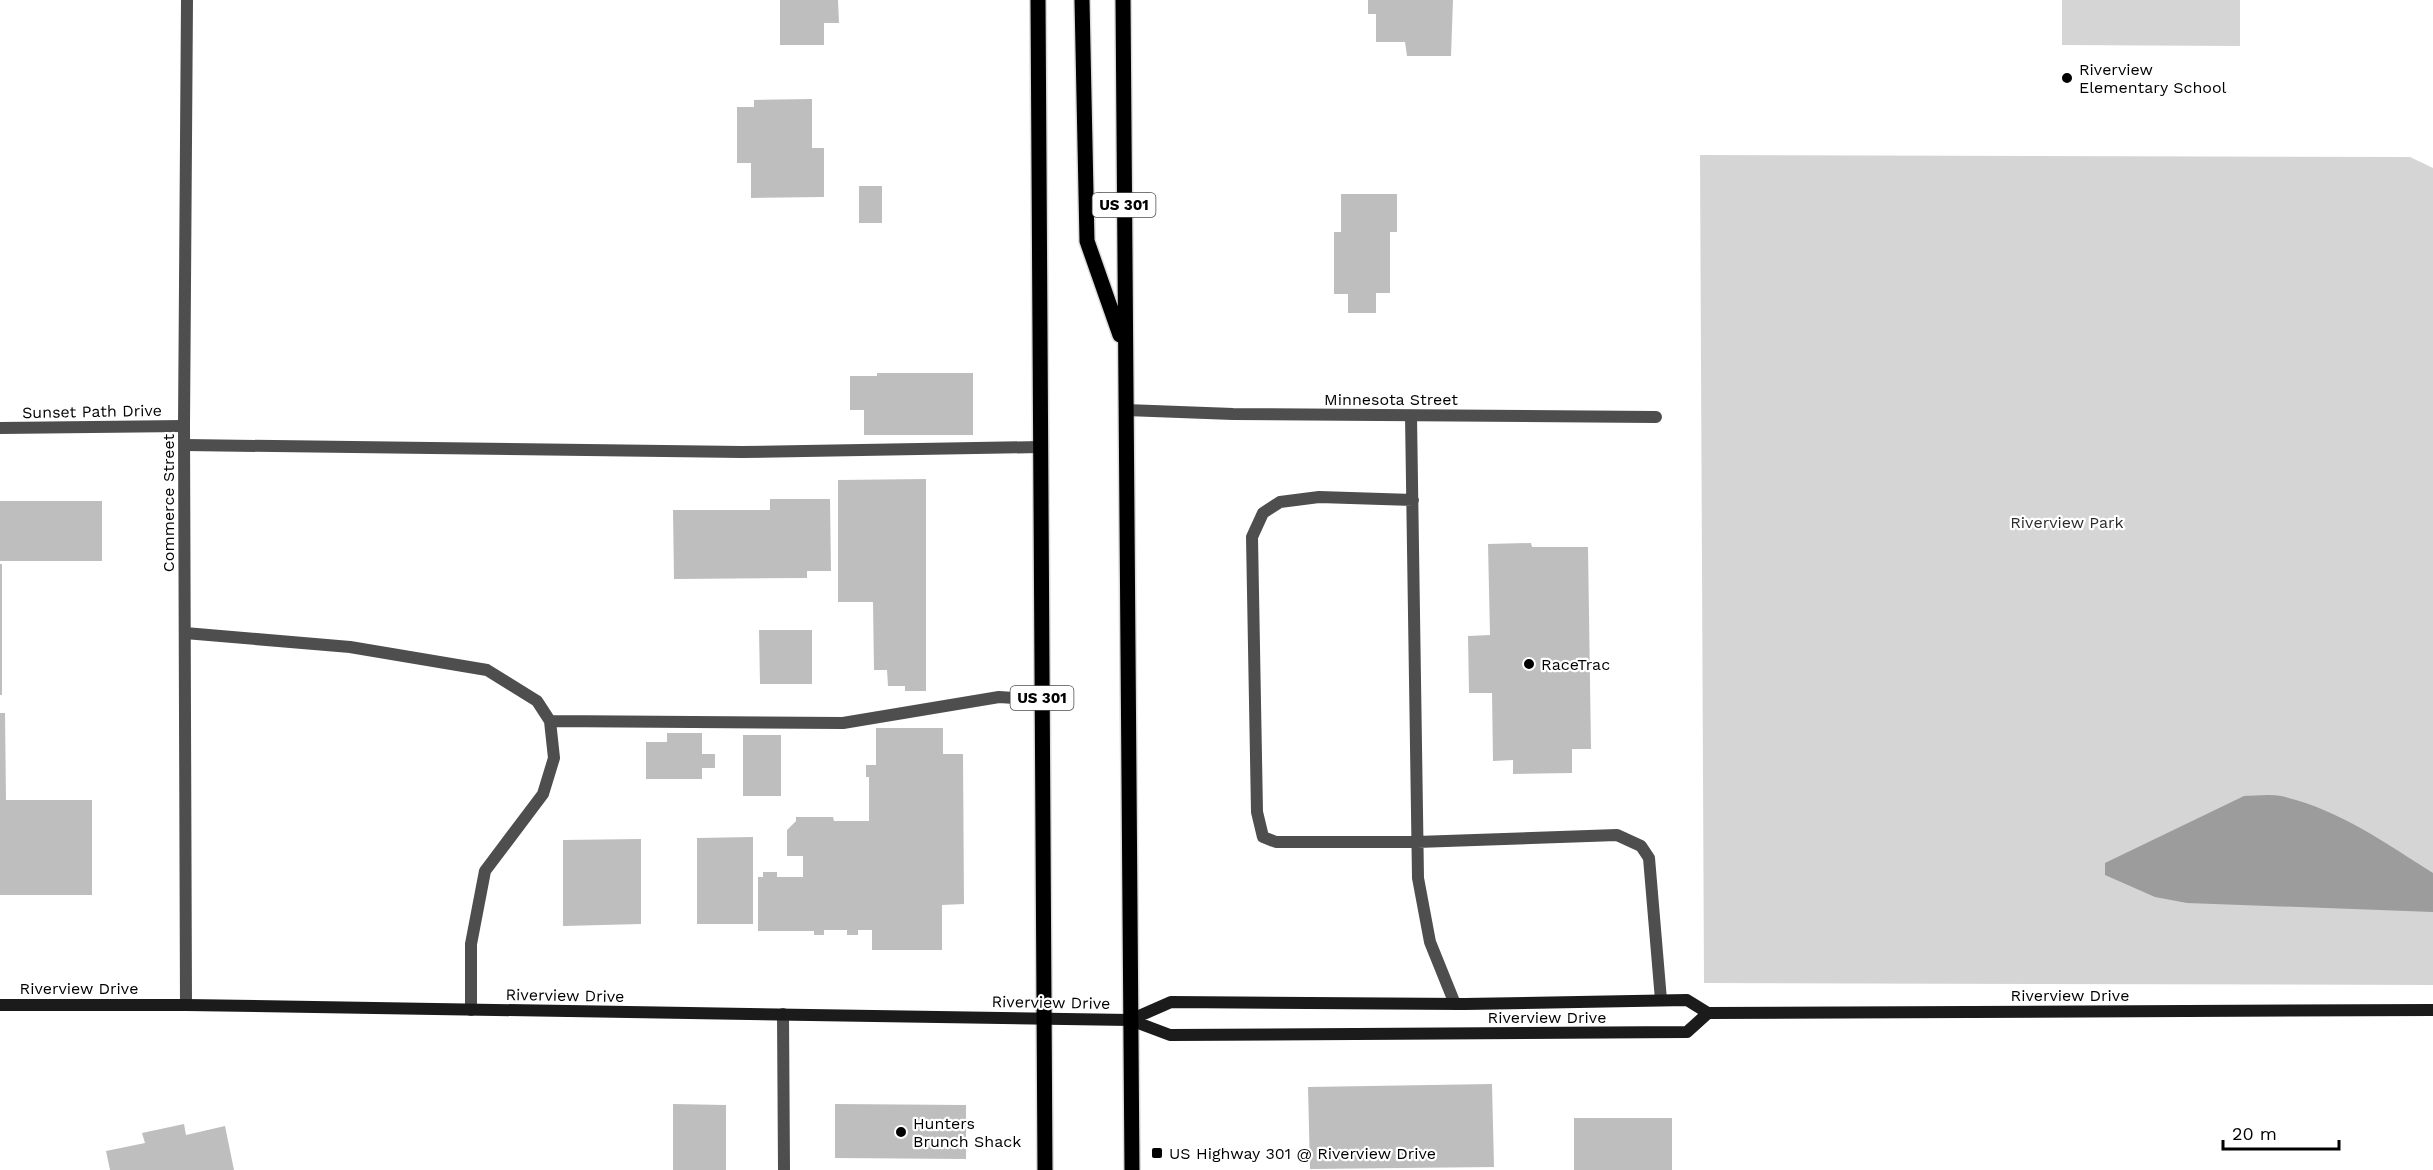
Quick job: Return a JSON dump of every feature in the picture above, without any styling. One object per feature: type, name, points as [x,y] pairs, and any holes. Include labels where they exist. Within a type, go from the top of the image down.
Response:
[{"type":"main road","name":"US 301","points":[[1038,0],[1045,1170]]},
{"type":"main road","points":[[1082,0],[1087,241],[1124,347]]},
{"type":"main road","name":"US 301","points":[[1123,0],[1132,1170]]},
{"type":"street","name":"Commerce Street","points":[[186,1005],[184,426],[187,0]]},
{"type":"street","name":"Minnesota Street","points":[[1126,410],[1411,416],[1656,417]]},
{"type":"street","points":[[1411,416],[1418,878],[1430,942],[1455,1004]]},
{"type":"street","name":"Sunset Path Drive","points":[[0,428],[184,426]]},
{"type":"street","points":[[185,445],[742,453],[1040,447]]},
{"type":"street","points":[[1413,500],[1319,497],[1280,502],[1263,513],[1252,537],[1257,812],[1263,837],[1276,842],[1416,842],[1617,835],[1641,846],[1649,858],[1661,1000]]},
{"type":"street","points":[[185,633],[350,647],[487,670],[537,701],[550,721],[554,758],[543,794],[485,871],[471,944],[471,1010]]},
{"type":"street","points":[[550,721],[843,723],[999,697],[1042,700]]},
{"type":"street","name":"Riverview Drive","points":[[1130,1020],[1171,1002],[1455,1004],[1687,1000],[1708,1013],[2433,1010]]},
{"type":"street","name":"Riverview Drive","points":[[0,1005],[186,1005],[1130,1020],[1170,1035],[1687,1032],[1708,1013]]},
{"type":"street","points":[[783,1014],[784,1170]]},
{"type":"green space","points":[[2062,0],[2240,0],[2240,46],[2062,45]]},
{"type":"green space","name":"Riverview Park","points":[[1700,155],[2410,157],[2433,168],[2433,985],[1704,983]]},
{"type":"shaded area","points":[[2276,795],[2301,802],[2341,818],[2379,839],[2433,873],[2433,912],[2187,903],[2155,897],[2105,875],[2105,863],[2244,796]]},
{"type":"building","points":[[780,0],[838,0],[839,23],[824,23],[824,45],[780,45]]},
{"type":"building","points":[[1368,0],[1453,0],[1451,56],[1407,56],[1405,42],[1376,42],[1376,14],[1368,14]]},
{"type":"building","points":[[812,99],[812,148],[824,148],[824,197],[751,198],[751,163],[737,163],[737,107],[754,107],[754,100]]},
{"type":"building","points":[[859,186],[882,186],[882,223],[859,223]]},
{"type":"building","points":[[1341,194],[1397,194],[1397,232],[1390,232],[1390,293],[1376,293],[1376,313],[1348,313],[1348,294],[1334,294],[1334,232],[1341,232]]},
{"type":"building","points":[[877,373],[973,373],[973,435],[864,435],[864,410],[850,410],[850,376],[877,376]]},
{"type":"building","points":[[926,479],[926,691],[905,691],[905,686],[888,686],[887,670],[874,670],[873,602],[838,602],[838,480]]},
{"type":"building","points":[[770,499],[830,499],[831,571],[807,571],[807,578],[674,579],[673,510],[770,510]]},
{"type":"building","points":[[0,501],[102,501],[102,561],[0,561]]},
{"type":"building","name":"RaceTrac","points":[[1531,543],[1532,547],[1588,547],[1591,749],[1572,749],[1572,773],[1513,774],[1513,760],[1493,761],[1492,693],[1469,693],[1468,636],[1490,635],[1488,544]]},
{"type":"building","points":[[0,564],[2,564],[2,695],[0,695]]},
{"type":"building","points":[[759,630],[812,630],[812,684],[760,684]]},
{"type":"building","points":[[0,713],[5,713],[6,800],[92,800],[92,895],[0,895]]},
{"type":"building","points":[[876,728],[943,728],[943,754],[963,754],[964,904],[942,905],[942,950],[872,950],[872,930],[858,930],[858,935],[847,935],[847,930],[824,930],[824,935],[814,935],[814,931],[758,931],[758,877],[763,877],[763,872],[777,872],[777,877],[803,877],[803,856],[787,856],[787,830],[796,821],[796,817],[833,817],[834,821],[869,821],[869,777],[866,777],[866,765],[876,765]]},
{"type":"building","points":[[667,733],[702,733],[702,754],[715,754],[715,768],[702,768],[702,779],[646,779],[646,742],[667,742]]},
{"type":"building","points":[[743,735],[781,735],[781,796],[743,796]]},
{"type":"building","points":[[753,837],[753,924],[697,924],[697,838]]},
{"type":"building","points":[[641,839],[641,924],[563,926],[563,840]]},
{"type":"building","points":[[1492,1084],[1494,1167],[1310,1169],[1308,1087]]},
{"type":"building","points":[[673,1104],[726,1105],[726,1170],[673,1170]]},
{"type":"building","name":"Hunters Brunch Shack","points":[[835,1104],[966,1105],[966,1159],[835,1158]]},
{"type":"building","points":[[1574,1118],[1672,1118],[1672,1170],[1574,1170]]},
{"type":"building","points":[[184,1124],[186,1135],[225,1126],[234,1170],[110,1170],[106,1151],[145,1143],[142,1133]]},
{"type":"place","name":"Riverview Elementary School","points":[[2067,78]]},
{"type":"place","name":"RaceTrac","points":[[1529,664]]},
{"type":"place","name":"Hunters Brunch Shack","points":[[901,1132]]},
{"type":"place","name":"US Highway 301 @ Riverview Drive","points":[[1157,1153]]}]
